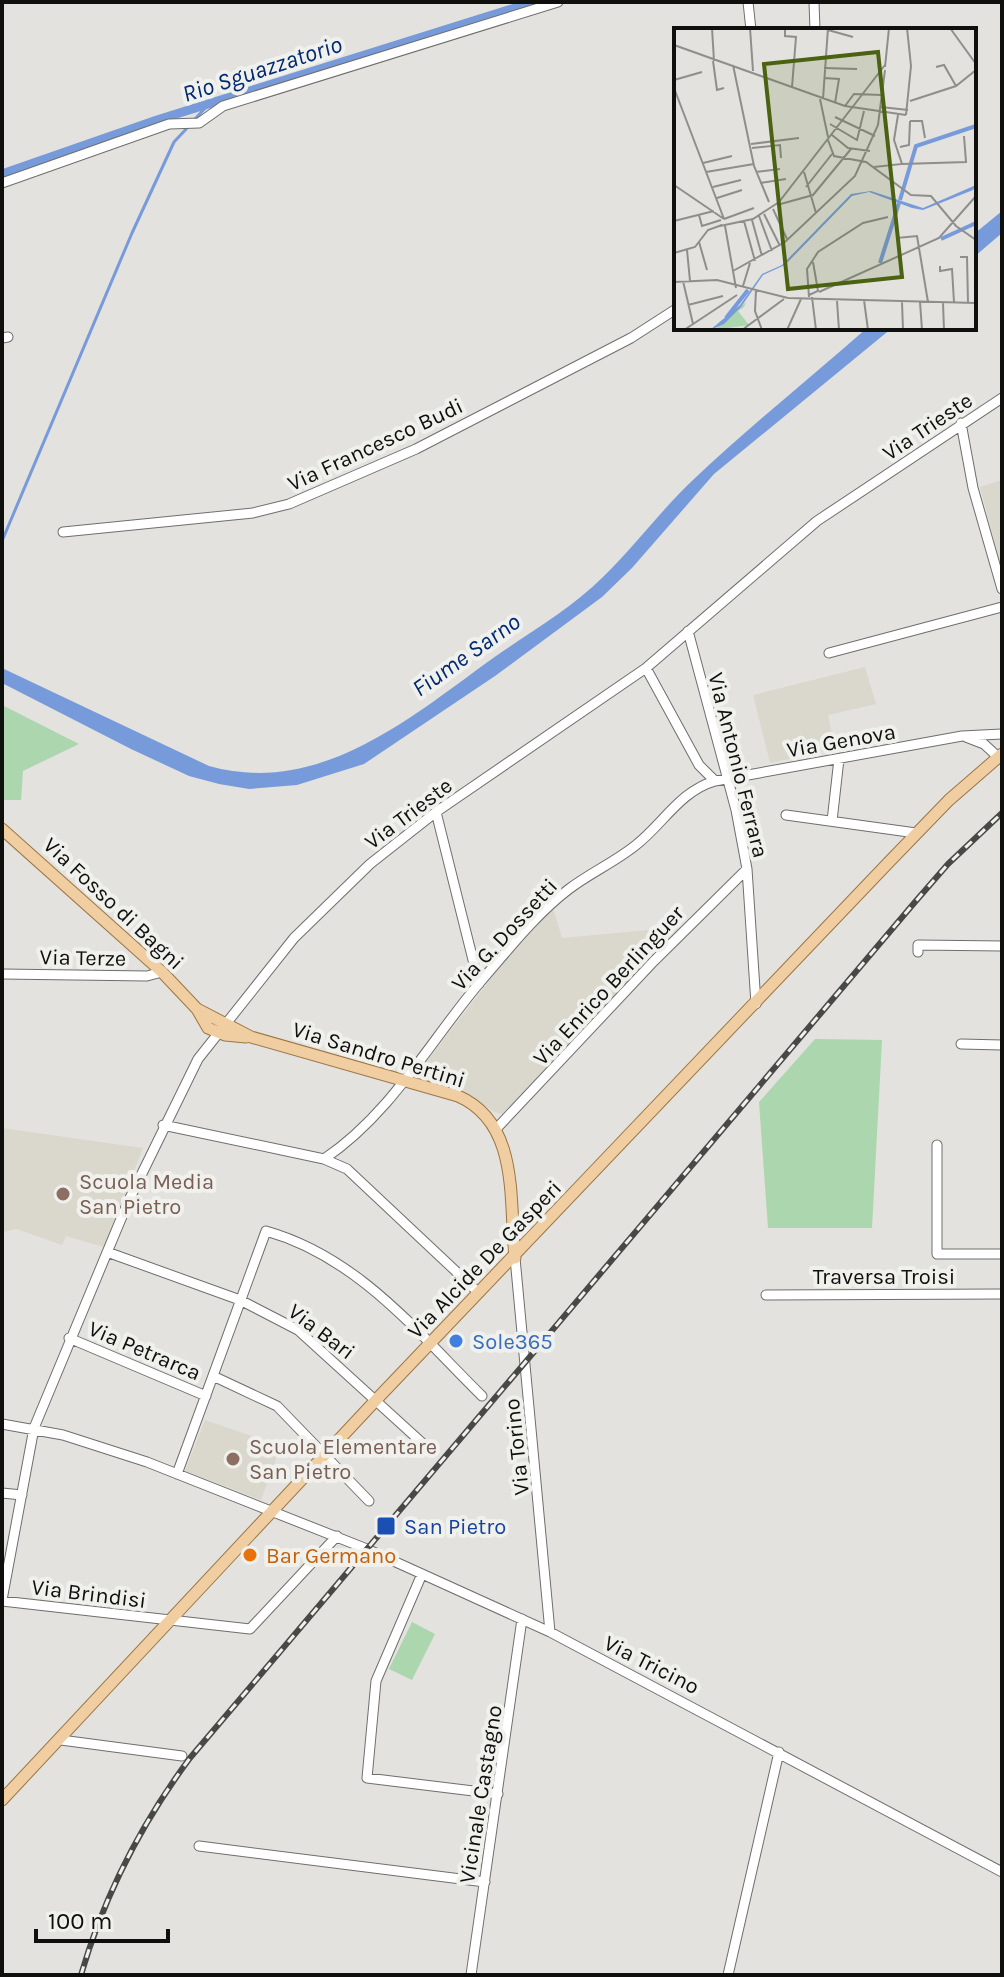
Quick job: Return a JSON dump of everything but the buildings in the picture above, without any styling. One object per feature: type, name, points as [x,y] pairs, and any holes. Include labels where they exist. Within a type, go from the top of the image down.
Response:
[{"type":"main road","name":"Via Alcide De Gasperi","points":[[2,1800],[376,1400],[515,1258],[916,833],[1000,755]]},
{"type":"main road","name":"Via Fosso di Bagni","points":[[2,829],[220,1028]]},
{"type":"main road","name":"Via Sandro Pertini","points":[[220,1028],[464,1099],[482,1111],[497,1128]]},
{"type":"main road","points":[[497,1128],[504,1147],[515,1258]]},
{"type":"street","points":[[2,183],[169,124],[199,123],[223,106],[558,2]]},
{"type":"street","points":[[748,2],[751,28]]},
{"type":"street","points":[[814,2],[815,28]]},
{"type":"street","name":"Via Francesco Budi","points":[[63,532],[253,513],[289,504],[416,449],[631,338],[674,310]]},
{"type":"street","name":"Via Trieste","points":[[2,1600],[34,1428],[69,1338],[163,1125],[185,1081],[220,1028],[313,916],[436,812],[646,668],[817,521],[1002,398]]},
{"type":"street","points":[[961,423],[973,488],[1002,589]]},
{"type":"street","points":[[829,653],[1002,607]]},
{"type":"street","name":"Via Antonio Ferrara","points":[[688,631],[747,869],[756,1004]]},
{"type":"street","points":[[646,668],[699,765],[715,781]]},
{"type":"street","name":"Via Genova","points":[[727,780],[962,736],[1002,734]]},
{"type":"street","points":[[962,736],[984,744],[1000,755]]},
{"type":"street","points":[[832,821],[839,759]]},
{"type":"street","points":[[693,790],[699,765]]},
{"type":"street","name":"Via G. Dossetti","points":[[324,1159],[345,1144],[405,1082],[479,984],[559,897],[634,847],[693,790],[715,781],[727,780]]},
{"type":"street","points":[[436,812],[479,984]]},
{"type":"street","points":[[786,815],[916,833]]},
{"type":"street","name":"Via Enrico Berlinguer","points":[[497,1128],[654,961],[747,869]]},
{"type":"street","points":[[918,952],[918,945],[1002,946]]},
{"type":"street","name":"Via Terze","points":[[2,974],[147,976],[162,972]]},
{"type":"street","points":[[961,1044],[1002,1045]]},
{"type":"street","points":[[163,1125],[324,1159],[347,1169],[479,1293]]},
{"type":"street","points":[[345,1144],[347,1169]]},
{"type":"street","points":[[937,1145],[937,1254],[1002,1254]]},
{"type":"street","points":[[177,1474],[266,1231],[304,1242],[355,1275],[482,1396]]},
{"type":"street","name":"Via Bari","points":[[107,1252],[240,1300],[298,1330],[431,1451]]},
{"type":"street","name":"Via Torino","points":[[515,1258],[550,1632]]},
{"type":"street","name":"Traversa Troisi","points":[[766,1295],[1002,1294]]},
{"type":"street","name":"Via Petrarca","points":[[69,1338],[206,1396]]},
{"type":"street","points":[[213,1376],[256,1393],[277,1406],[369,1501]]},
{"type":"street","name":"Via Tricino","points":[[2,1424],[34,1428],[177,1474],[337,1536],[422,1574],[550,1632],[1002,1872]]},
{"type":"street","points":[[2,1493],[22,1495]]},
{"type":"street","name":"Via Brindisi","points":[[2,1600],[250,1629],[337,1536]]},
{"type":"street","points":[[422,1574],[376,1681],[367,1778],[498,1794]]},
{"type":"street","name":"Vicinale Castagno","points":[[471,1975],[522,1619]]},
{"type":"street","points":[[61,1740],[182,1756]]},
{"type":"street","points":[[728,1975],[779,1752]]},
{"type":"street","points":[[199,1846],[485,1882]]},
{"type":"shaded area","points":[[1002,480],[1002,569],[980,487]]},
{"type":"shaded area","points":[[865,667],[876,704],[828,715],[835,749],[770,763],[753,695]]},
{"type":"shaded area","points":[[553,908],[562,938],[680,927],[503,1114],[471,1098],[421,1080],[419,1071],[501,966]]},
{"type":"shaded area","name":"Scuola Media San Pietro","points":[[2,1128],[143,1148],[104,1247],[66,1236],[62,1245],[17,1229],[2,1232]]},
{"type":"shaded area","name":"Scuola Elementare San Pietro","points":[[205,1420],[281,1446],[261,1500],[185,1471]]},
{"type":"green space","points":[[2,705],[79,744],[23,771],[21,800],[2,800]]},
{"type":"green space","points":[[815,1039],[882,1040],[872,1228],[768,1228],[759,1102]]},
{"type":"green space","points":[[412,1622],[435,1634],[412,1680],[389,1669]]},
{"type":"water","points":[[1002,211],[1002,233],[976,255],[976,232]]},
{"type":"water","name":"Fiume Sarno","points":[[865,330],[890,330],[714,474],[632,568],[602,597],[495,676],[364,764],[297,785],[249,789],[219,784],[189,776],[2,683],[2,668],[209,766],[250,773],[289,770],[326,761],[362,746],[397,726],[578,599],[615,565],[694,479]]},
{"type":"waterway","name":"Rio Sguazzatorio","points":[[2,174],[157,120],[534,2]]},
{"type":"waterway","points":[[194,120],[209,104]]},
{"type":"waterway","points":[[2,541],[132,233],[174,142],[189,126]]},
{"type":"railway","points":[[81,1975],[101,1917],[126,1862],[190,1758],[915,902],[948,864],[1002,813]]},
{"type":"place","name":"Scuola Media San Pietro","points":[[63,1194]]},
{"type":"place","name":"Sole365","points":[[456,1341]]},
{"type":"place","name":"Scuola Elementare San Pietro","points":[[233,1459]]},
{"type":"place","name":"San Pietro","points":[[386,1526]]},
{"type":"place","name":"Bar Germano","points":[[250,1555]]}]
